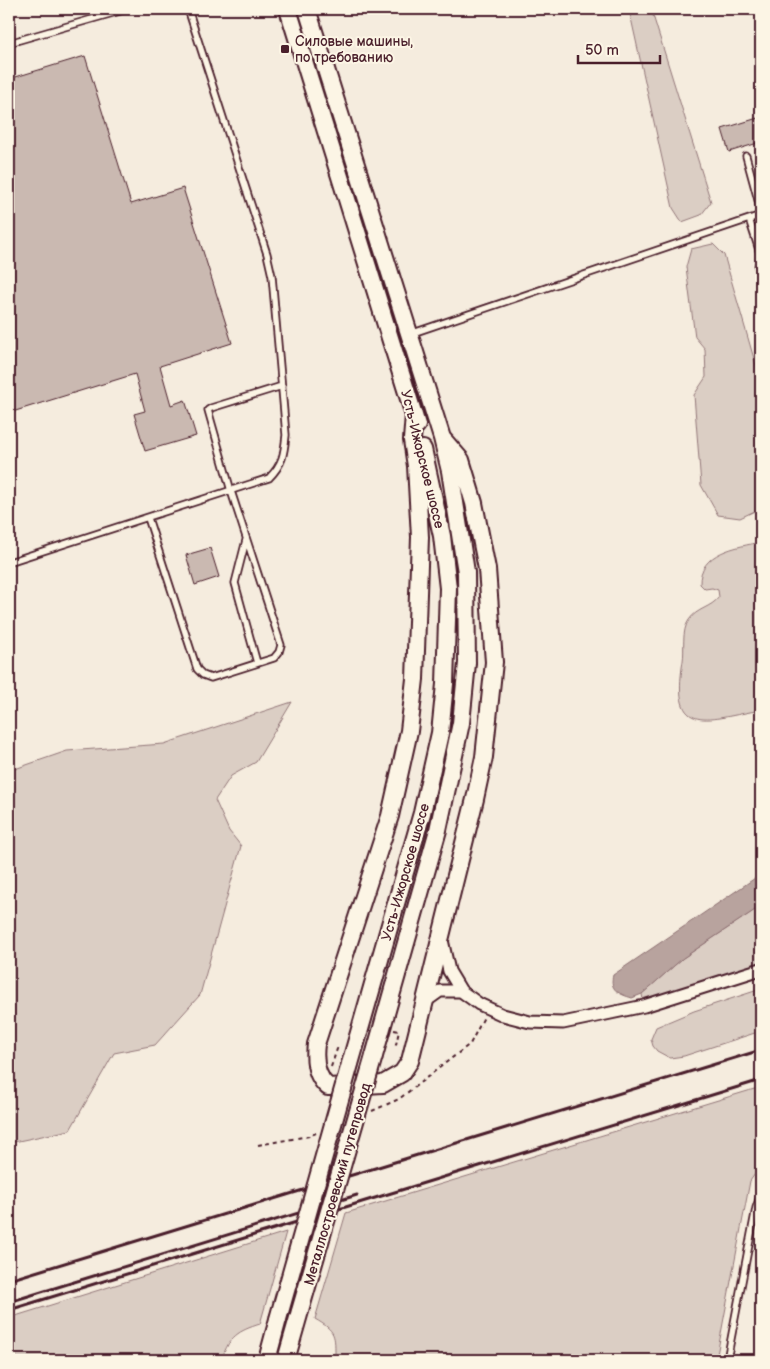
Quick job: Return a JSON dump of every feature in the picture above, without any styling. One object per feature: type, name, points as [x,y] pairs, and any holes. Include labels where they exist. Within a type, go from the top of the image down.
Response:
[{"type":"street","name":"Усть-Ижорское шоссе","points":[[288,9],[414,415],[442,536],[448,588],[445,684],[440,733],[422,813],[350,1064]]},
{"type":"street","name":"Усть-Ижорское шоссе","points":[[307,9],[442,438],[450,471],[466,572],[467,663],[461,723],[438,830],[374,1056]]},
{"type":"street","points":[[414,415],[412,440],[416,466],[420,537],[415,680],[409,731],[390,816],[316,1044],[314,1059],[322,1082],[328,1087],[383,1084],[402,1073],[410,1061],[442,937],[484,757],[494,662],[487,569],[482,538],[461,460],[442,438]]},
{"type":"street","points":[[442,937],[449,971],[461,991],[480,1004],[503,1015],[530,1022],[562,1023],[644,1006],[761,969]]},
{"type":"street","points":[[426,1000],[440,992],[461,991]]},
{"type":"street","name":"Металлостроевский путепровод","points":[[286,1360],[374,1056]]},
{"type":"street","name":"Металлостроевский путепровод","points":[[267,1360],[350,1064]]},
{"type":"lane","points":[[9,43],[127,9]]},
{"type":"lane","points":[[9,562],[269,478],[280,467],[285,451],[286,434],[272,276],[188,9]]},
{"type":"lane","points":[[410,334],[749,219],[761,213],[746,156]]},
{"type":"lane","points":[[749,219],[761,256],[758,267],[761,278]]},
{"type":"lane","points":[[148,518],[197,669],[203,675],[211,678],[274,658],[279,652],[281,645],[231,491],[208,410],[282,386]]},
{"type":"lane","points":[[246,538],[235,583],[257,663]]},
{"type":"lane","points":[[727,1360],[756,1208],[761,1194]]},
{"type":"path","points":[[395,1049],[399,1031]]},
{"type":"path","points":[[331,1067],[337,1048]]},
{"type":"shaded area","points":[[629,9],[651,9],[711,202],[701,215],[682,222],[673,208]]},
{"type":"shaded area","points":[[713,244],[724,255],[761,383],[761,508],[740,518],[718,515],[701,485],[694,395],[706,377],[705,349],[695,337],[686,267],[691,249]]},
{"type":"shaded area","points":[[761,542],[761,710],[710,719],[697,718],[688,713],[682,703],[680,686],[685,629],[692,616],[712,604],[719,597],[718,590],[712,588],[705,589],[700,584],[701,573],[713,558],[721,553]]},
{"type":"shaded area","points":[[292,702],[256,762],[231,776],[215,800],[229,831],[241,846],[200,995],[155,1045],[114,1053],[70,1130],[9,1143],[9,771],[67,751],[164,744]]},
{"type":"shaded area","points":[[761,874],[761,906],[683,958],[642,994],[632,998],[616,991],[612,984],[613,975]]},
{"type":"shaded area","points":[[761,906],[761,967],[646,1001],[643,1000],[642,994],[683,958]]},
{"type":"shaded area","points":[[761,989],[761,1031],[684,1056],[670,1058],[657,1051],[653,1046],[651,1039],[656,1027],[694,1011]]},
{"type":"shaded area","points":[[761,1087],[761,1172],[755,1174],[750,1181],[716,1360],[303,1360],[304,1357],[335,1357],[335,1343],[331,1330],[315,1319],[346,1213]]},
{"type":"shaded area","points":[[286,1232],[260,1324],[240,1332],[232,1339],[222,1358],[225,1360],[9,1360],[9,1318]]},
{"type":"building","points":[[85,56],[131,204],[183,188],[232,343],[160,366],[171,405],[185,400],[196,436],[145,451],[134,414],[145,411],[135,374],[9,413],[9,79]]},
{"type":"building","points":[[761,117],[761,142],[729,152],[722,129]]},
{"type":"building","points":[[210,548],[219,577],[195,585],[186,555]]},
{"type":"railway","points":[[9,1280],[761,1050]]},
{"type":"railway","points":[[9,1310],[761,1080]]},
{"type":"railway","points":[[9,1302],[357,1195]]},
{"type":"place","name":"Силовые машины, по требованию","points":[[285,49]]}]
